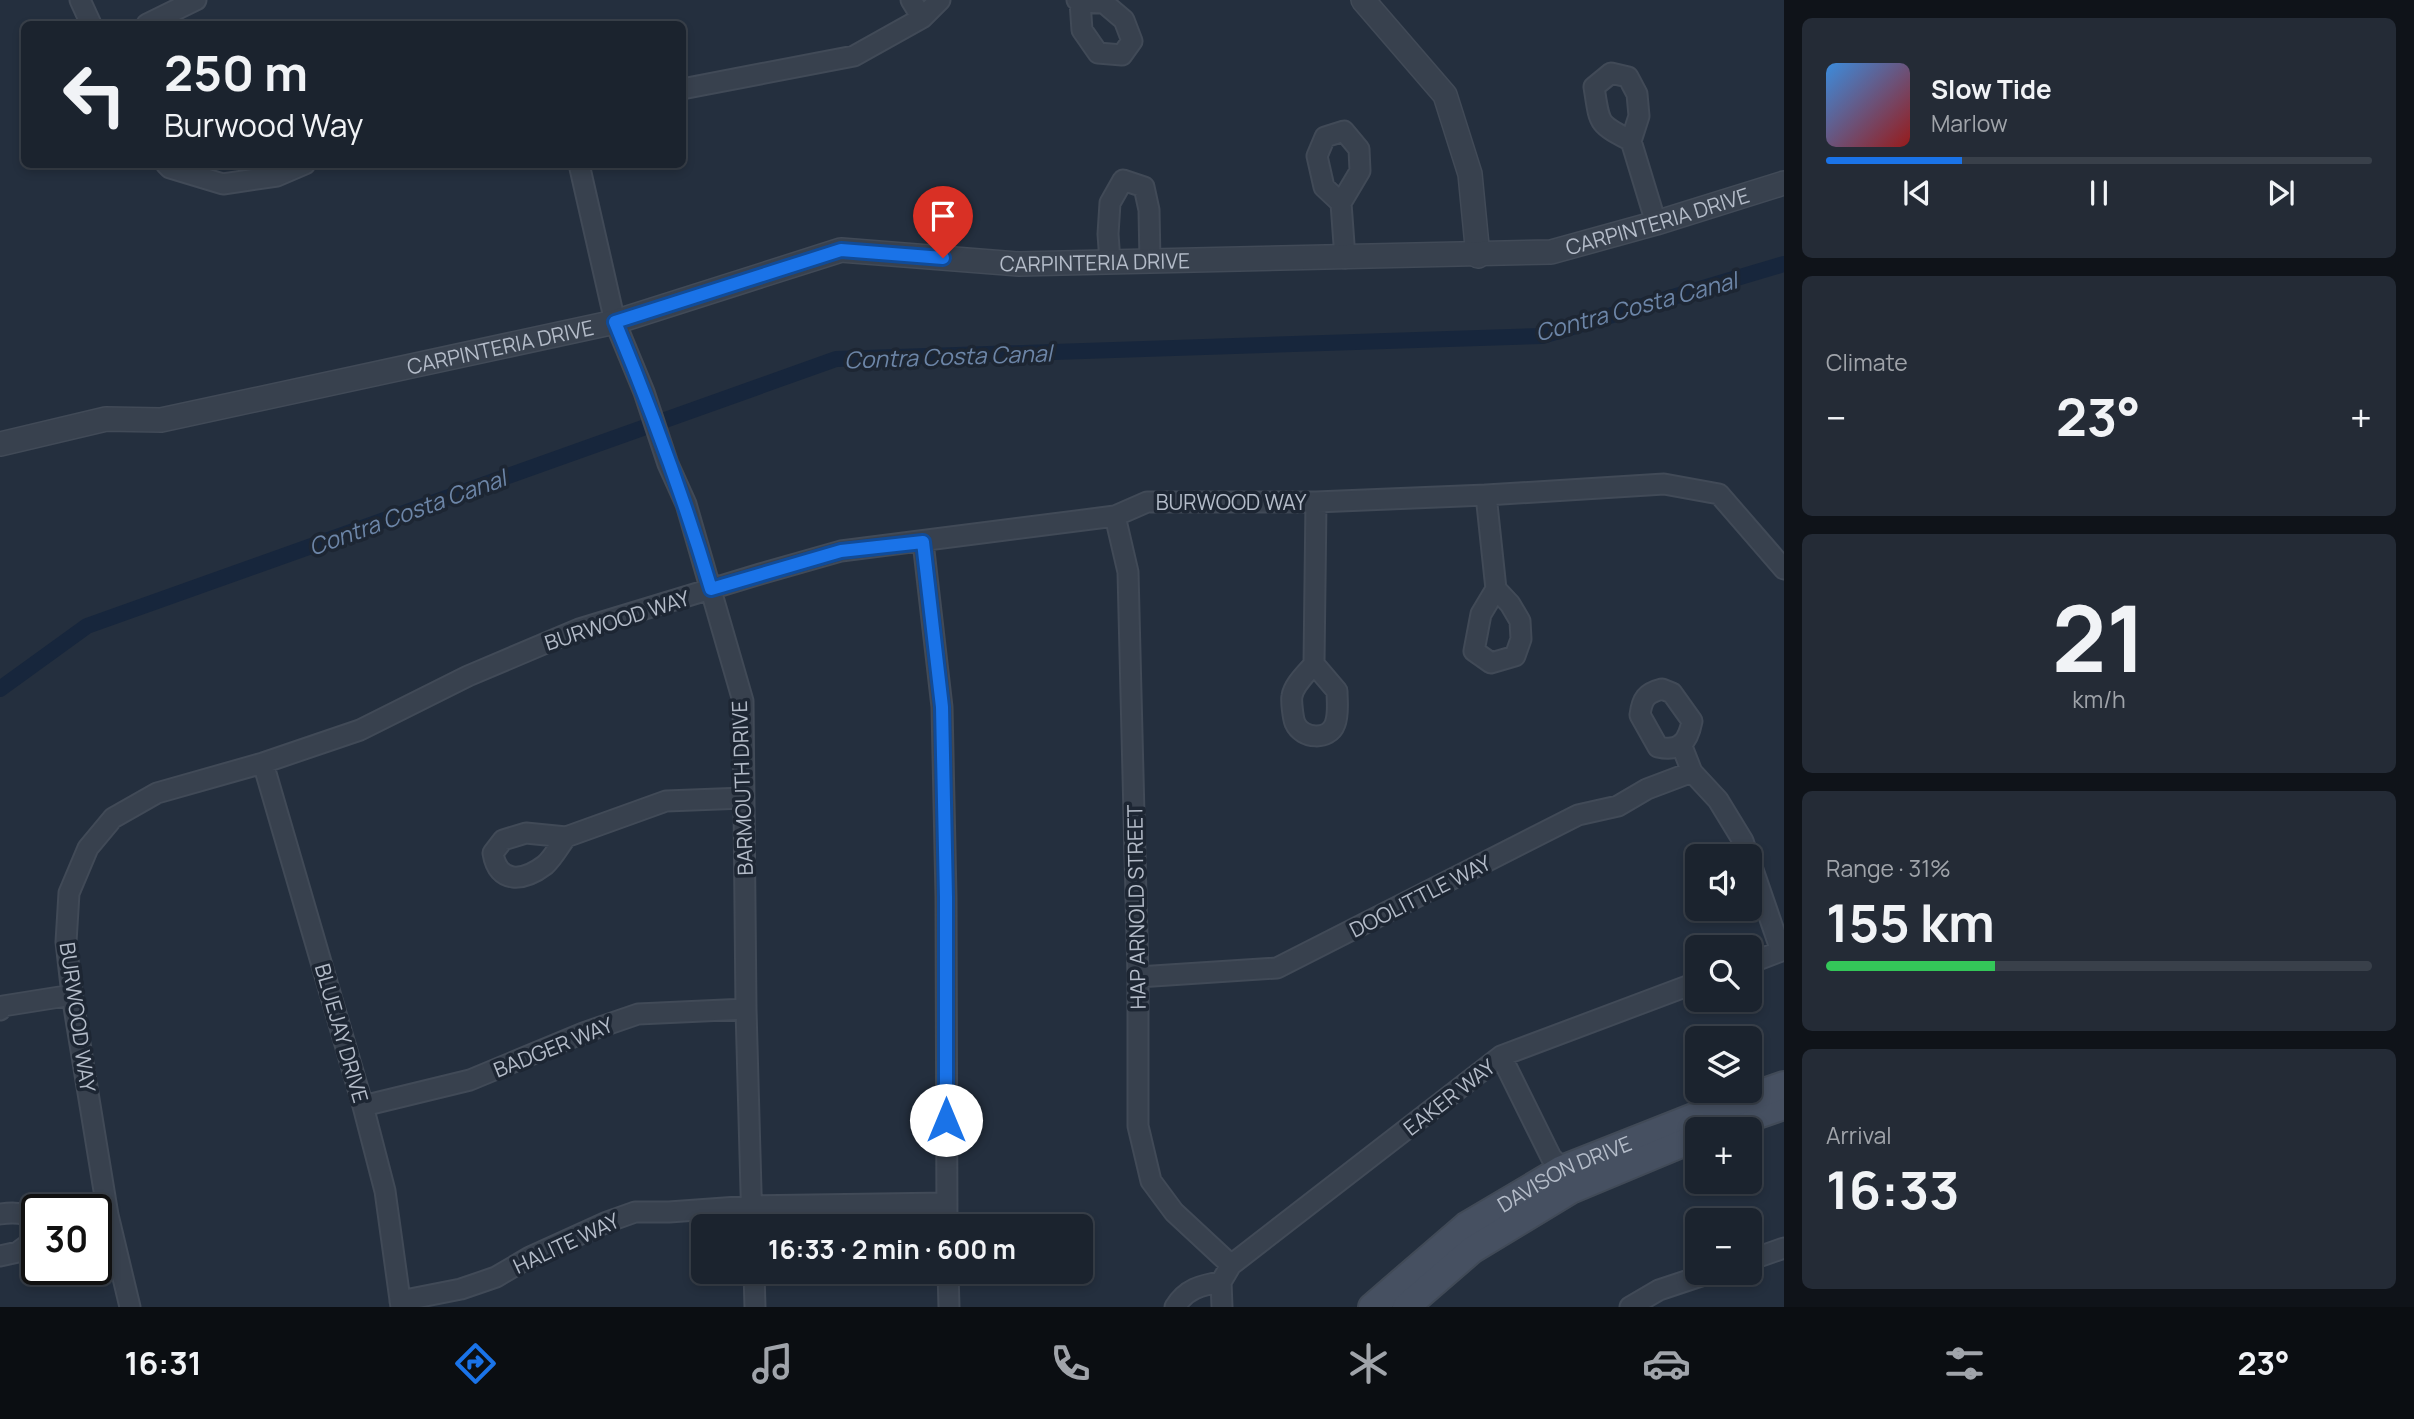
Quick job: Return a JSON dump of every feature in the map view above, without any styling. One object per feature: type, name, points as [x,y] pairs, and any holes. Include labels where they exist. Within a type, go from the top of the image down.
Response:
[{"type":"main road","name":"DAVISON DRIVE","points":[[1372,1307],[1466,1226],[1701,1114],[1784,1085]]},
{"type":"main road","points":[[1752,1117],[1784,1106]]},
{"type":"main road","name":"DAVISON DRIVE","points":[[1406,1307],[1472,1250],[1567,1180],[1685,1141]]},
{"type":"street","points":[[80,0],[90,21]]},
{"type":"street","points":[[153,21],[196,0]]},
{"type":"street","points":[[911,0],[922,18]]},
{"type":"street","points":[[686,88],[854,56],[922,18],[940,0]]},
{"type":"street","points":[[1363,0],[1445,94],[1471,174],[1478,256]]},
{"type":"street","points":[[1631,141],[1656,223]]},
{"type":"street","points":[[170,168],[223,184],[277,176],[296,168]]},
{"type":"street","name":"BARMOUTH DRIVE","points":[[580,168],[615,322],[644,391],[668,464],[686,504],[743,701],[746,1009],[752,1214]]},
{"type":"street","points":[[1110,262],[1110,203],[1123,180],[1144,187],[1149,210],[1150,261]]},
{"type":"street","name":"CARPINTERIA DRIVE","points":[[0,444],[106,419],[161,420],[615,322],[841,250],[1019,264],[1551,253],[1784,183]]},
{"type":"street","points":[[1341,203],[1345,258]]},
{"type":"street","name":"BURWOOD WAY","points":[[99,1194],[66,942],[69,893],[89,848],[113,818],[157,793],[263,763],[360,730],[468,676],[579,629],[841,551],[1115,516],[1147,502],[1316,502],[1664,484],[1719,494],[1784,569]]},
{"type":"street","points":[[1486,495],[1496,589]]},
{"type":"street","points":[[1314,664],[1316,502]]},
{"type":"street","name":"HAP ARNOLD STREET","points":[[1115,516],[1128,572],[1138,977],[1138,1126],[1151,1181],[1226,1274]]},
{"type":"street","points":[[923,542],[942,707],[946,897],[946,1214]]},
{"type":"street","points":[[1681,744],[1692,772],[1718,800],[1744,844]]},
{"type":"street","name":"BLUEJAY DRIVE","points":[[263,763],[363,1106],[385,1191],[401,1304]]},
{"type":"street","name":"DOOLITTLE WAY","points":[[1138,977],[1277,968],[1578,815],[1618,806],[1647,789],[1692,772]]},
{"type":"street","points":[[566,837],[666,801],[744,798]]},
{"type":"street","points":[[1762,894],[1783,951],[1762,959]]},
{"type":"street","name":"EAKER WAY","points":[[1226,1274],[1501,1056],[1685,987]]},
{"type":"street","points":[[1,1007],[72,995]]},
{"type":"street","name":"BADGER WAY","points":[[363,1106],[470,1080],[583,1033],[638,1014],[746,1009]]},
{"type":"street","points":[[1501,1056],[1551,1157],[1567,1180]]},
{"type":"street","name":"HALITE WAY","points":[[401,1304],[496,1277],[530,1257],[635,1212],[752,1206],[946,1203]]},
{"type":"street","points":[[0,1214],[21,1214]]},
{"type":"street","points":[[1762,1256],[1784,1248]]},
{"type":"street","name":"BURWOOD WAY","points":[[112,1249],[130,1307]]},
{"type":"street","points":[[0,1256],[21,1250]]},
{"type":"street","points":[[1175,1307],[1182,1296],[1226,1274],[1222,1307]]},
{"type":"street","points":[[754,1284],[755,1307]]},
{"type":"street","points":[[948,1284],[949,1307]]},
{"type":"street","points":[[1630,1307],[1663,1299],[1689,1285]]},
{"type":"waterway","name":"Contra Costa Canal","points":[[0,689],[87,626],[836,359],[1542,336],[1784,264]]},
{"type":"route","points":[[943,258],[841,250],[615,322],[644,391],[668,464],[686,504],[711,589],[841,551],[923,542],[942,707],[946,897],[946,1120]]}]
